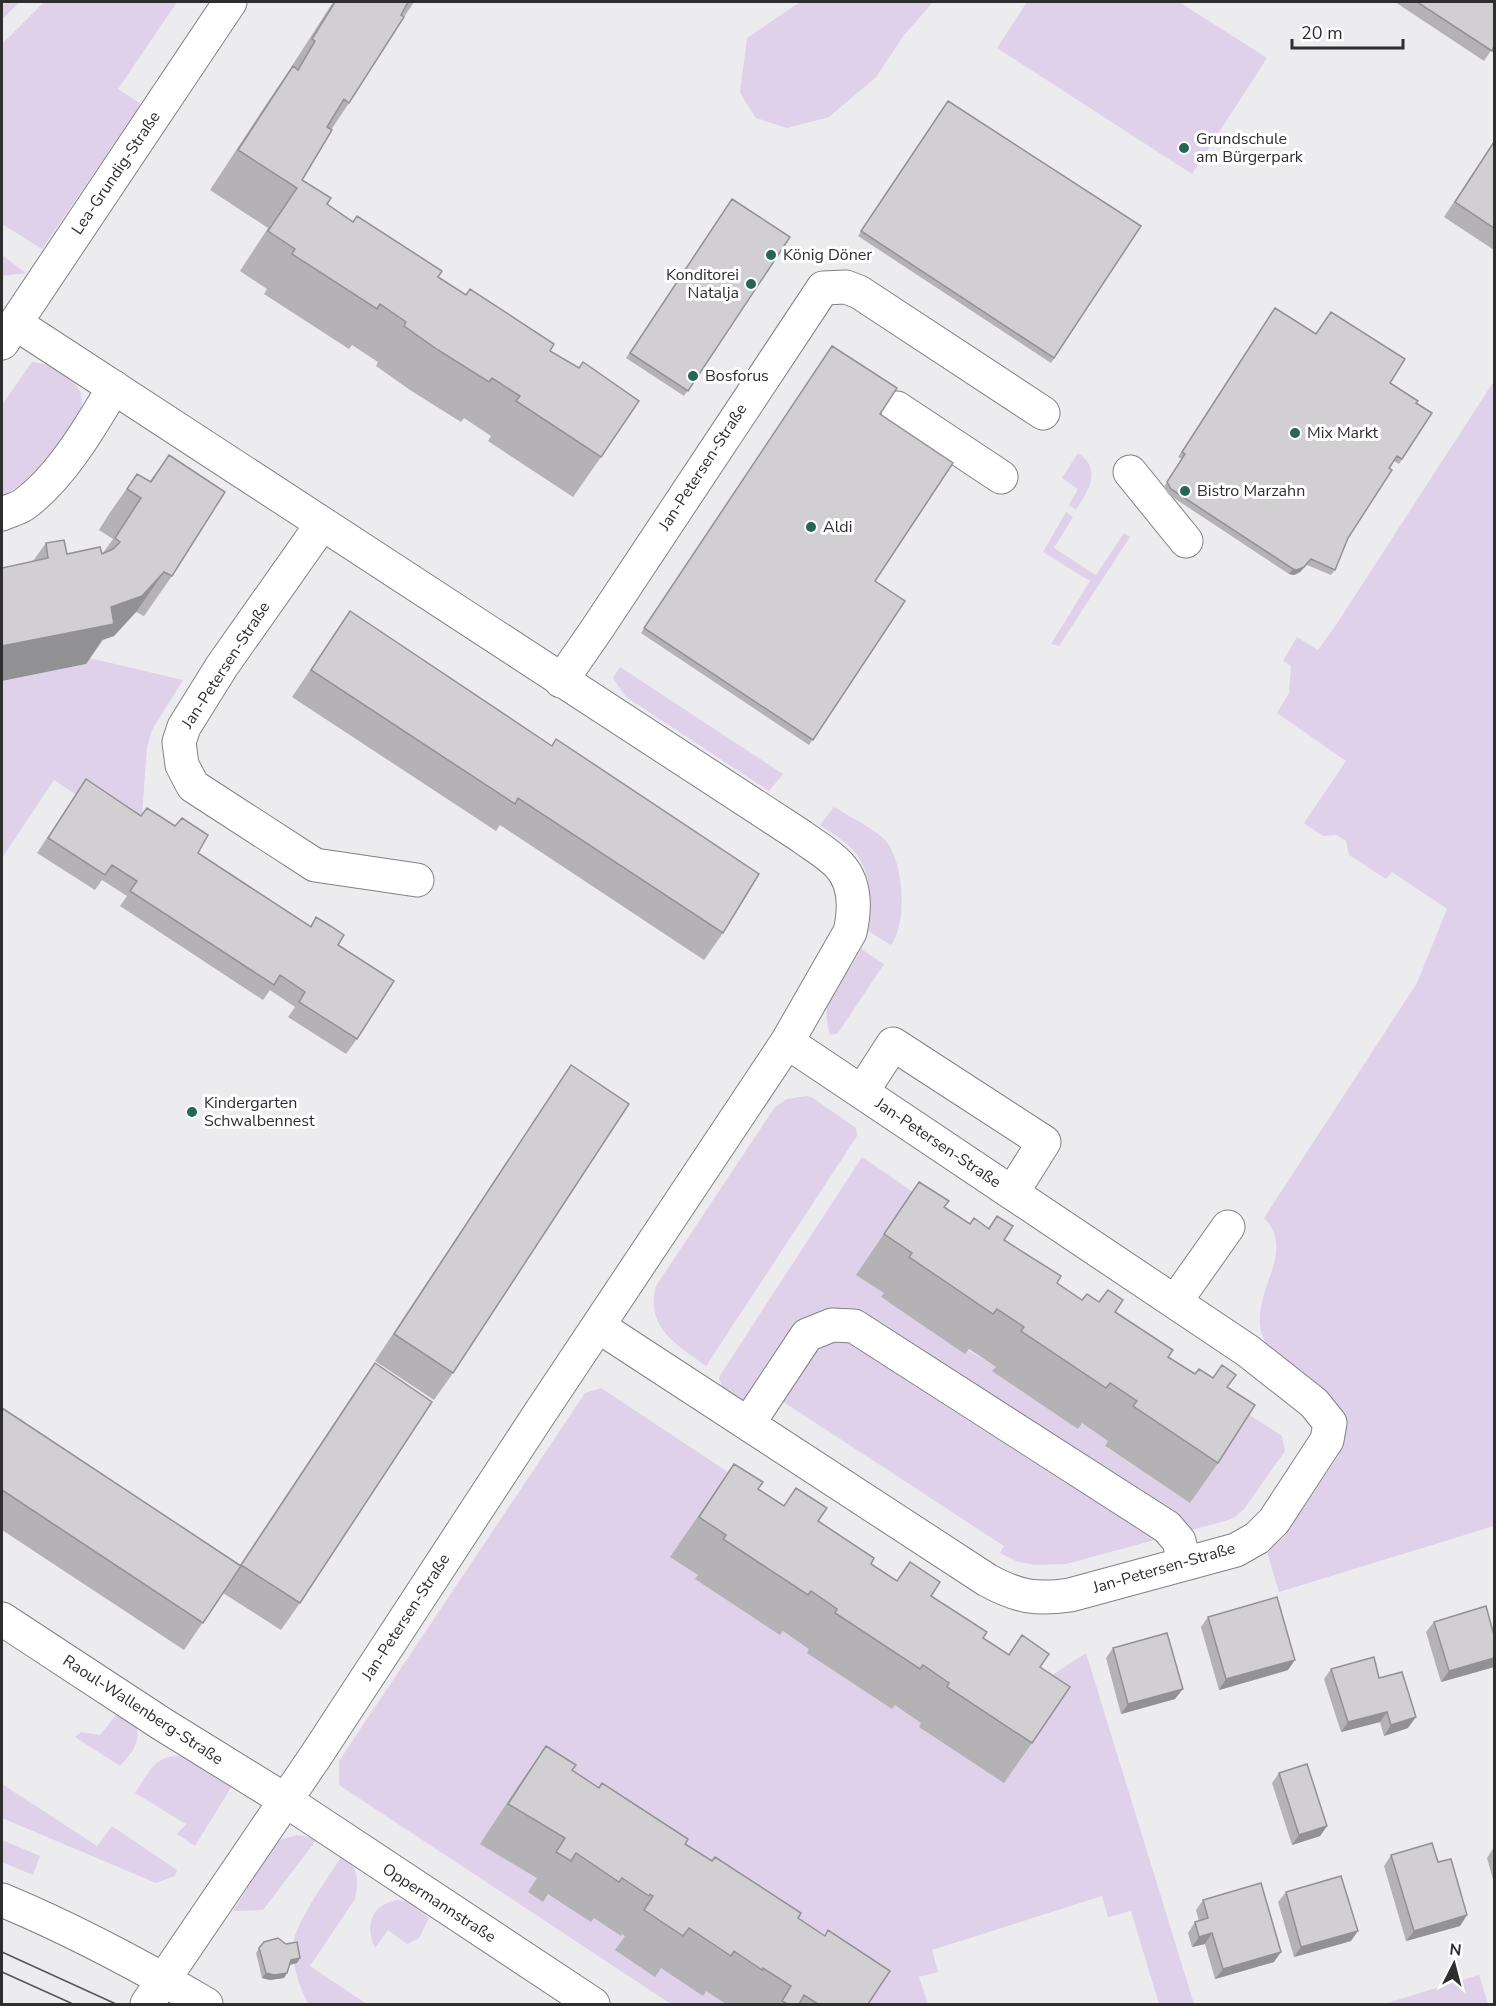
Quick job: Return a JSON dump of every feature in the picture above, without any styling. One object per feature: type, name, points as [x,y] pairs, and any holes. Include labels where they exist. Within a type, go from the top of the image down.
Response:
[{"type":"street","name":"Lea-Grundig-Straße","points":[[8,333],[230,2]]},
{"type":"street","name":"Jan-Petersen-Straße","points":[[561,681],[823,288],[846,287],[859,292],[1043,413]]},
{"type":"street","name":"Jan-Petersen-Straße","points":[[8,333],[114,387],[801,836],[838,864],[849,880],[854,915],[850,932],[787,1042],[285,1800],[155,1992]]},
{"type":"street","points":[[2,514],[22,506],[50,480],[91,426],[114,387]]},
{"type":"street","points":[[897,408],[1001,477]]},
{"type":"street","points":[[1130,472],[1186,541]]},
{"type":"street","name":"Jan-Petersen-Straße","points":[[322,524],[222,666],[184,727],[179,742],[182,765],[193,786],[315,865],[417,880]]},
{"type":"street","name":"Jan-Petersen-Straße","points":[[598,1326],[987,1580],[1021,1594],[1046,1598],[1070,1595],[1236,1550],[1257,1538],[1274,1521],[1327,1440],[1330,1422],[1314,1403],[1248,1351],[787,1042]]},
{"type":"street","points":[[862,1092],[893,1044],[1044,1142],[1012,1193]]},
{"type":"street","points":[[1175,1302],[1228,1227]]},
{"type":"street","points":[[748,1424],[807,1335],[832,1324],[854,1326],[1167,1527],[1179,1541],[1184,1563]]},
{"type":"street","name":"Raoul-Wallenberg-Straße","points":[[2,1619],[162,1724],[285,1800]]},
{"type":"street","name":"Oppermannstraße","points":[[285,1800],[593,2004]]},
{"type":"street","points":[[2,1900],[33,1913],[155,1992],[206,2004]]},
{"type":"shaded area","points":[[2,2],[20,2],[2,19]]},
{"type":"shaded area","points":[[44,2],[177,2],[118,89],[141,104],[42,249],[2,224],[2,44]]},
{"type":"shaded area","points":[[800,2],[933,2],[904,35],[876,77],[829,117],[787,128],[756,118],[740,93],[747,38]]},
{"type":"shaded area","points":[[1027,2],[1179,2],[1267,58],[1192,174],[997,48]]},
{"type":"shaded area","points":[[2,255],[26,273],[2,276]]},
{"type":"shaded area","points":[[32,362],[54,367],[68,376],[78,387],[82,402],[78,416],[53,457],[35,474],[2,496],[2,405]]},
{"type":"shaded area","points":[[1494,381],[1494,1526],[1279,1592],[1267,1552],[1284,1537],[1339,1455],[1343,1439],[1343,1424],[1340,1412],[1326,1391],[1276,1356],[1266,1344],[1260,1327],[1260,1310],[1276,1247],[1274,1232],[1264,1218],[1417,983],[1447,909],[1392,872],[1386,879],[1349,855],[1346,841],[1337,835],[1323,836],[1304,823],[1346,761],[1277,713],[1289,693],[1291,666],[1283,661],[1297,637],[1318,650]]},
{"type":"shaded area","points":[[1078,453],[1086,459],[1092,473],[1085,495],[1076,510],[1069,505],[1078,489],[1062,478]]},
{"type":"shaded area","points":[[1066,512],[1073,517],[1054,548],[1096,575],[1124,533],[1130,537],[1059,646],[1051,644],[1090,581],[1043,552]]},
{"type":"shaded area","points":[[85,657],[183,680],[152,730],[147,747],[142,815],[131,831],[54,780],[2,858],[2,681],[86,664]]},
{"type":"shaded area","points":[[620,667],[783,774],[769,791],[626,697],[613,678]]},
{"type":"shaded area","points":[[834,807],[880,835],[891,848],[899,876],[902,907],[900,922],[891,945],[868,931],[869,884],[859,858],[847,844],[820,825]]},
{"type":"shaded area","points":[[861,949],[884,964],[838,1033],[830,1035],[827,1008],[830,998]]},
{"type":"shaded area","points":[[807,1096],[856,1128],[857,1136],[706,1366],[675,1343],[659,1324],[654,1301],[656,1286],[775,1107],[787,1099]]},
{"type":"shaded area","points":[[862,1157],[967,1229],[884,1293],[881,1298],[996,1367],[993,1371],[1082,1423],[1109,1441],[1105,1447],[1190,1503],[1234,1405],[1282,1436],[1285,1451],[1244,1509],[1235,1517],[1225,1521],[1066,1564],[1034,1565],[1016,1561],[1000,1553],[1004,1546],[779,1399],[765,1419],[723,1390],[719,1377]]},
{"type":"shaded area","points":[[601,1388],[1048,1684],[1054,1674],[1086,1653],[1194,2004],[1159,2004],[1131,1911],[1108,1917],[1102,1896],[932,1950],[938,1972],[919,1977],[928,2004],[671,2004],[339,1785],[339,1761],[585,1393]]},
{"type":"shaded area","points":[[116,1715],[123,1716],[136,1725],[137,1731],[134,1747],[120,1766],[75,1737],[81,1732],[100,1735]]},
{"type":"shaded area","points":[[168,1757],[187,1757],[232,1786],[195,1846],[177,1834],[186,1824],[135,1793],[156,1764]]},
{"type":"shaded area","points":[[2,1784],[97,1846],[112,1826],[177,1870],[175,1876],[156,1883],[2,1818]]},
{"type":"shaded area","points":[[297,1835],[317,1839],[263,1910],[233,1911],[275,1845],[282,1839]]},
{"type":"shaded area","points":[[2,1840],[40,1856],[33,1875],[2,1862]]},
{"type":"shaded area","points":[[343,1854],[352,1864],[356,1874],[355,1899],[310,1966],[367,2004],[308,2004],[296,1973],[293,1956],[294,1940],[308,1909]]},
{"type":"shaded area","points":[[397,1900],[408,1901],[429,1918],[419,1938],[407,1944],[388,1930],[375,1948],[370,1932],[372,1917],[381,1906]]},
{"type":"shaded area","points":[[1479,1975],[1488,2004],[1384,2004]]},
{"type":"building","points":[[335,2],[408,2],[401,15],[404,17],[349,103],[344,99],[327,127],[332,130],[302,180],[331,198],[327,204],[353,222],[357,216],[442,271],[438,277],[466,295],[470,289],[554,344],[550,351],[579,368],[583,362],[639,401],[601,457],[516,401],[520,396],[492,378],[489,382],[438,350],[404,326],[406,322],[380,304],[377,309],[292,254],[295,249],[268,231],[297,188],[238,150],[293,66],[298,70],[315,41],[312,39]]},
{"type":"building","points":[[1417,2],[1494,2],[1492,51]]},
{"type":"building","points":[[948,101],[1141,226],[1054,358],[861,231]]},
{"type":"building","points":[[1494,142],[1494,228],[1455,202]]},
{"type":"building","points":[[732,199],[790,237],[688,391],[630,353]]},
{"type":"building","name":"Mix Markt","points":[[1275,308],[1316,334],[1331,312],[1405,359],[1390,383],[1432,413],[1402,459],[1397,456],[1389,468],[1392,470],[1348,538],[1335,570],[1311,559],[1304,567],[1293,569],[1171,489],[1167,482],[1185,454],[1182,452]]},
{"type":"building","name":"Aldi","points":[[832,346],[897,388],[880,414],[953,463],[875,581],[905,601],[813,740],[644,628]]},
{"type":"building","points":[[169,455],[225,492],[172,576],[164,572],[142,596],[111,607],[114,624],[2,646],[2,568],[48,558],[46,543],[64,540],[67,554],[100,547],[102,554],[113,549],[120,542],[115,538],[141,498],[127,489],[137,474],[151,482]]},
{"type":"building","points":[[350,611],[552,746],[556,739],[759,874],[723,933],[518,798],[515,804],[311,670]]},
{"type":"building","points":[[86,779],[141,816],[147,808],[175,826],[182,818],[208,835],[198,853],[311,927],[316,917],[332,927],[344,935],[338,945],[394,981],[357,1039],[299,1002],[305,992],[280,975],[274,985],[130,891],[137,881],[112,865],[105,875],[48,838]]},
{"type":"building","points":[[571,1065],[629,1104],[453,1373],[394,1334]]},
{"type":"building","points":[[919,1182],[949,1201],[944,1207],[970,1224],[974,1218],[989,1229],[997,1216],[1013,1226],[1004,1240],[1061,1276],[1057,1283],[1082,1300],[1087,1294],[1099,1302],[1108,1290],[1123,1300],[1115,1312],[1173,1350],[1168,1357],[1195,1374],[1199,1369],[1213,1378],[1222,1365],[1236,1375],[1227,1387],[1255,1405],[1218,1463],[1133,1406],[1137,1401],[1110,1383],[1106,1388],[1021,1331],[1024,1327],[997,1309],[993,1314],[909,1257],[912,1253],[884,1234]]},
{"type":"building","points":[[375,1363],[432,1402],[300,1603],[241,1565]]},
{"type":"building","points":[[2,1408],[241,1566],[203,1623],[2,1490]]},
{"type":"building","points":[[734,1464],[763,1482],[758,1489],[784,1506],[796,1488],[827,1508],[818,1521],[874,1558],[871,1564],[897,1581],[910,1562],[940,1582],[931,1596],[987,1632],[983,1638],[1009,1655],[1022,1635],[1049,1654],[1040,1667],[1070,1687],[1032,1743],[947,1687],[949,1683],[923,1665],[920,1669],[835,1613],[837,1609],[811,1591],[808,1595],[723,1539],[726,1535],[699,1517]]},
{"type":"building","points":[[1277,1597],[1295,1660],[1226,1679],[1208,1617]]},
{"type":"building","points":[[1486,1606],[1494,1635],[1494,1658],[1449,1671],[1434,1622]]},
{"type":"building","points":[[1167,1633],[1183,1689],[1128,1704],[1113,1648]]},
{"type":"building","points":[[1374,1657],[1379,1678],[1402,1672],[1416,1717],[1391,1725],[1387,1712],[1348,1722],[1331,1669]]},
{"type":"building","points":[[546,1746],[576,1765],[572,1770],[599,1788],[602,1783],[688,1839],[685,1844],[712,1861],[715,1857],[801,1913],[798,1918],[825,1936],[828,1930],[890,1971],[868,2004],[818,2004],[804,1995],[799,2004],[788,2004],[782,2001],[791,1986],[734,1951],[731,1956],[689,1928],[683,1936],[644,1910],[653,1896],[650,1894],[649,1896],[622,1878],[619,1882],[576,1853],[571,1861],[556,1852],[565,1838],[508,1804]]},
{"type":"building","points":[[1307,1764],[1327,1826],[1299,1835],[1279,1773]]},
{"type":"building","points":[[1432,1843],[1438,1862],[1451,1859],[1467,1915],[1414,1931],[1391,1855]]},
{"type":"building","points":[[1341,1876],[1358,1931],[1301,1947],[1286,1892]]},
{"type":"building","points":[[1261,1883],[1281,1952],[1223,1969],[1212,1933],[1199,1937],[1195,1922],[1208,1918],[1203,1900]]},
{"type":"building","points":[[278,1938],[286,1944],[297,1942],[300,1958],[291,1960],[287,1973],[274,1975],[266,1973],[259,1948],[264,1942]]},
{"type":"tram line","points":[[2,1952],[116,2004]]},
{"type":"tram line","points":[[2,1972],[73,2004]]},
{"type":"place","name":"Grundschule am Bürgerpark","points":[[1184,148]]},
{"type":"place","name":"König Döner","points":[[771,255]]},
{"type":"place","name":"Konditorei Natalja","points":[[751,284]]},
{"type":"place","name":"Bosforus","points":[[693,376]]},
{"type":"place","name":"Mix Markt","points":[[1295,433]]},
{"type":"place","name":"Bistro Marzahn","points":[[1185,491]]},
{"type":"place","name":"Aldi","points":[[811,527]]},
{"type":"place","name":"Kindergarten Schwalbennest","points":[[192,1112]]}]
